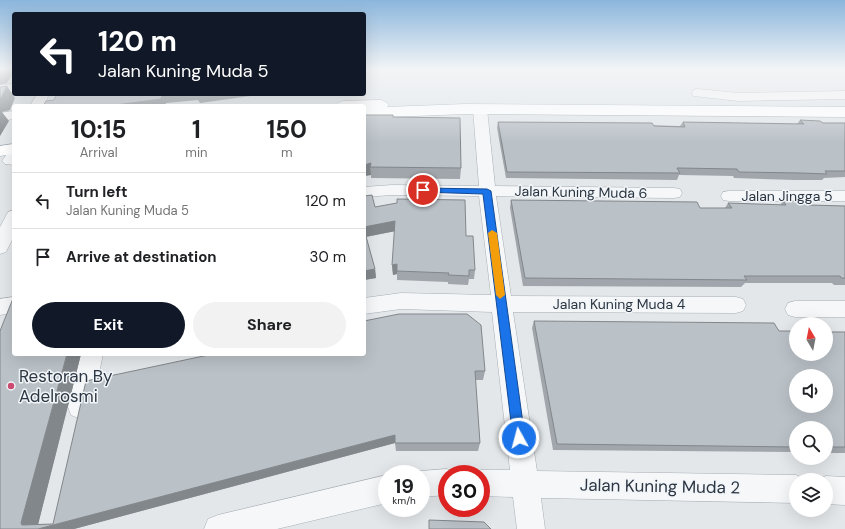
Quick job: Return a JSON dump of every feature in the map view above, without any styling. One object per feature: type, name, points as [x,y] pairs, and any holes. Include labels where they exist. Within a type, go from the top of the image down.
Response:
[{"type":"main road","points":[[366,104],[473,109],[845,112]]},
{"type":"main road","points":[[366,113],[473,109]]},
{"type":"street","points":[[705,94],[738,97],[845,95]]},
{"type":"street","points":[[473,109],[486,165],[487,191],[531,529]]},
{"type":"street","points":[[0,117],[12,116]]},
{"type":"street","name":"Jalan Kuning Muda 6","points":[[366,192],[392,190],[674,194]]},
{"type":"street","name":"Jalan Jingga 5","points":[[729,196],[845,196]]},
{"type":"street","points":[[0,247],[12,220]]},
{"type":"street","name":"Jalan Kuning Muda 4","points":[[366,306],[401,301],[502,304],[736,305]]},
{"type":"street","points":[[3,317],[12,307]]},
{"type":"street","points":[[795,309],[845,309]]},
{"type":"street","points":[[74,431],[92,356]]},
{"type":"street","name":"Jalan Kuning Muda 2","points":[[490,483],[789,489]]},
{"type":"street","points":[[833,490],[845,491]]},
{"type":"street","points":[[218,529],[378,491]]},
{"type":"building","points":[[56,96],[162,96],[161,99],[123,104],[44,104],[46,101],[54,100]]},
{"type":"building","points":[[366,115],[460,118],[461,168],[370,167],[371,163],[366,164]]},
{"type":"building","points":[[800,120],[820,121],[823,123],[845,123],[845,171],[825,171],[827,174],[739,172],[737,169],[677,168],[680,173],[507,172],[498,122],[652,123],[654,126],[685,127],[683,122],[804,124]]},
{"type":"building","points":[[372,195],[375,207],[397,203],[397,199],[465,200],[466,236],[473,236],[475,270],[469,270],[469,276],[448,275],[449,273],[397,271],[397,264],[392,265],[395,221],[366,227],[366,196]]},
{"type":"building","points":[[511,200],[697,202],[700,208],[732,208],[728,203],[786,205],[783,201],[806,201],[809,205],[845,206],[845,278],[841,278],[840,276],[744,276],[747,280],[525,278]]},
{"type":"building","points":[[366,236],[375,269],[366,271]]},
{"type":"building","points":[[12,301],[12,356],[66,356],[21,523],[22,525],[53,524],[86,381],[204,356],[366,356],[366,321],[399,314],[467,314],[481,325],[485,371],[475,371],[480,443],[395,443],[395,435],[38,529],[0,529],[0,331]]},
{"type":"building","points":[[534,321],[774,323],[779,331],[789,331],[789,361],[833,361],[833,332],[845,332],[845,447],[833,447],[833,421],[789,421],[789,447],[557,444]]},
{"type":"building","points":[[429,520],[484,522],[491,529],[429,529]]},
{"type":"slow traffic","points":[[492,233],[500,295]]},
{"type":"place","name":"Restoran By Adelrosmi","points":[[11,386]]},
{"type":"route","points":[[423,190],[487,191],[519,438]]}]
